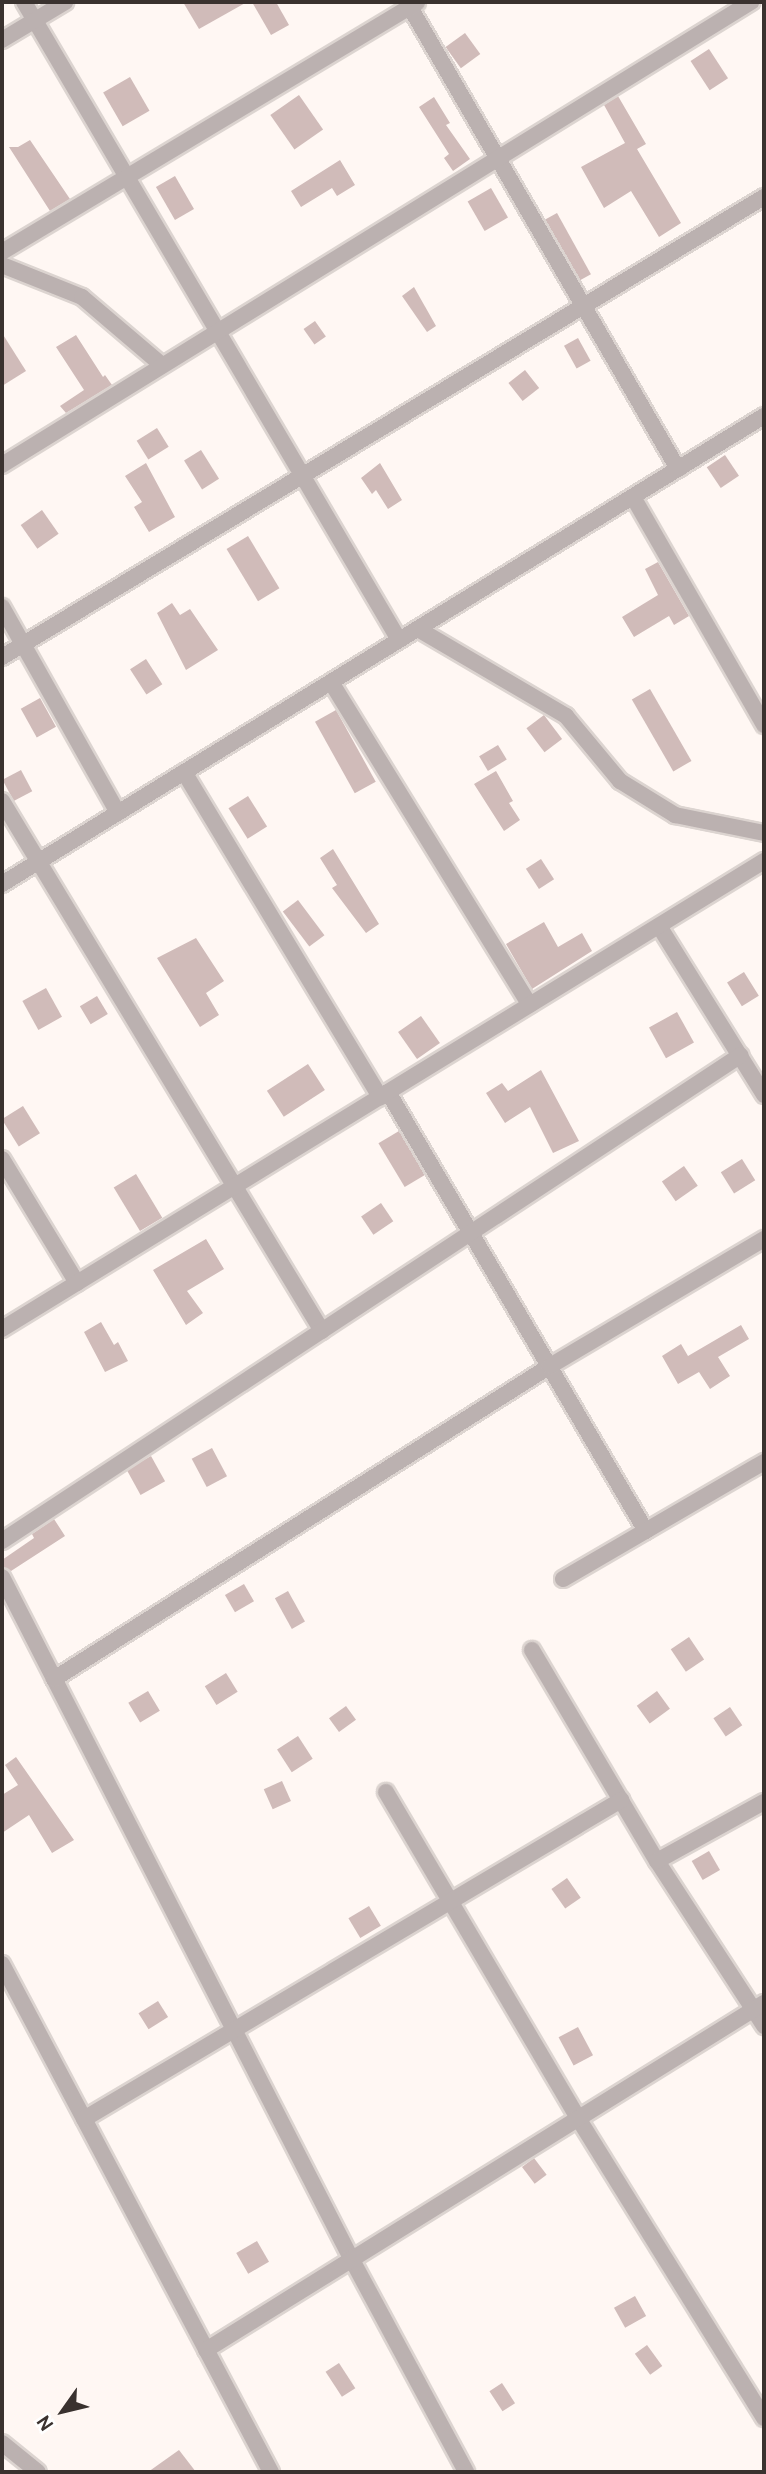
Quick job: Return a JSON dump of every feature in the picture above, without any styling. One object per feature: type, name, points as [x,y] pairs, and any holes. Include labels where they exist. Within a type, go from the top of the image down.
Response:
[{"type":"street","points":[[24,2],[399,640]]},
{"type":"street","points":[[2,40],[65,2]]},
{"type":"street","points":[[2,465],[751,2]]},
{"type":"street","points":[[2,253],[412,4],[678,469]]},
{"type":"street","points":[[2,657],[764,197]]},
{"type":"street","points":[[2,265],[82,297],[162,365]]},
{"type":"street","points":[[2,884],[764,416]]},
{"type":"street","points":[[633,497],[764,725]]},
{"type":"street","points":[[2,607],[118,813]]},
{"type":"street","points":[[418,629],[566,716],[620,781],[675,815],[764,833]]},
{"type":"street","points":[[331,682],[530,1004]]},
{"type":"street","points":[[184,772],[472,1232],[646,1531]]},
{"type":"street","points":[[2,800],[322,1331]]},
{"type":"street","points":[[2,1329],[764,861]]},
{"type":"street","points":[[659,926],[764,1095]]},
{"type":"street","points":[[2,1541],[741,1055]]},
{"type":"street","points":[[2,1158],[77,1283]]},
{"type":"street","points":[[54,1679],[550,1366],[764,1239]]},
{"type":"street","points":[[563,1579],[764,1462]]},
{"type":"street","points":[[2,1577],[351,2258],[466,2472]]},
{"type":"street","points":[[532,1650],[657,1861],[759,2006],[764,2026]]},
{"type":"street","points":[[386,1792],[578,2118],[764,2418]]},
{"type":"street","points":[[83,2119],[621,1800]]},
{"type":"street","points":[[657,1861],[764,1802]]},
{"type":"street","points":[[2,1964],[271,2472]]},
{"type":"street","points":[[206,2350],[759,2006]]},
{"type":"street","points":[[2,2443],[38,2472]]},
{"type":"building","points":[[183,2],[247,2],[199,29]]},
{"type":"building","points":[[252,2],[276,2],[289,25],[271,35]]},
{"type":"building","points":[[465,33],[480,54],[461,68],[446,47]]},
{"type":"building","points":[[709,49],[728,78],[710,90],[691,61]]},
{"type":"building","points":[[130,77],[150,111],[123,126],[103,92]]},
{"type":"building","points":[[299,95],[323,129],[294,149],[270,115]]},
{"type":"building","points":[[618,96],[646,144],[637,149],[681,223],[659,237],[631,191],[604,208],[581,167],[625,143],[604,105]]},
{"type":"building","points":[[434,97],[450,123],[446,125],[470,159],[453,171],[444,158],[449,154],[419,107]]},
{"type":"building","points":[[30,140],[70,199],[50,211],[9,147],[18,147]]},
{"type":"building","points":[[340,160],[355,185],[337,196],[332,188],[301,207],[291,191]]},
{"type":"building","points":[[175,176],[194,209],[175,220],[156,187]]},
{"type":"building","points":[[491,188],[508,217],[485,231],[468,202]]},
{"type":"building","points":[[557,213],[591,274],[579,281],[545,220]]},
{"type":"building","points":[[414,287],[436,326],[427,332],[402,296]]},
{"type":"building","points":[[315,321],[326,337],[314,345],[304,329]]},
{"type":"building","points":[[2,333],[26,371],[2,386]]},
{"type":"building","points":[[76,335],[103,377],[105,375],[112,385],[66,413],[60,406],[84,390],[56,347]]},
{"type":"building","points":[[578,338],[591,361],[577,368],[564,346]]},
{"type":"building","points":[[525,370],[539,388],[523,401],[508,383]]},
{"type":"building","points":[[157,428],[169,447],[148,459],[137,441]]},
{"type":"building","points":[[201,450],[219,479],[202,489],[184,461]]},
{"type":"building","points":[[725,455],[739,476],[721,488],[707,467]]},
{"type":"building","points":[[146,463],[175,517],[149,532],[134,507],[142,502],[125,476]]},
{"type":"building","points":[[380,463],[402,500],[388,509],[376,490],[372,494],[361,478]]},
{"type":"building","points":[[42,510],[59,534],[37,549],[21,525]]},
{"type":"building","points":[[248,536],[279,588],[258,601],[227,549]]},
{"type":"building","points":[[658,562],[689,616],[674,625],[669,616],[634,637],[622,617],[658,595],[645,569]]},
{"type":"building","points":[[172,603],[180,615],[190,609],[218,650],[186,670],[157,613]]},
{"type":"building","points":[[146,659],[162,684],[146,695],[130,669]]},
{"type":"building","points":[[650,689],[692,761],[673,771],[632,700]]},
{"type":"building","points":[[40,698],[56,727],[37,738],[21,709]]},
{"type":"building","points":[[336,710],[376,782],[355,793],[315,722]]},
{"type":"building","points":[[544,715],[562,739],[544,752],[526,728]]},
{"type":"building","points":[[498,745],[507,760],[488,771],[479,756]]},
{"type":"building","points":[[21,770],[32,791],[14,801],[2,780]]},
{"type":"building","points":[[496,771],[513,801],[509,803],[520,820],[504,831],[474,784]]},
{"type":"building","points":[[248,796],[267,827],[248,839],[228,808]]},
{"type":"building","points":[[333,849],[379,924],[366,933],[332,888],[337,885],[320,858]]},
{"type":"building","points":[[541,859],[554,879],[539,889],[526,869]]},
{"type":"building","points":[[298,900],[324,935],[309,947],[283,911]]},
{"type":"building","points":[[544,922],[558,947],[582,933],[592,951],[532,989],[506,944]]},
{"type":"building","points":[[196,938],[224,981],[206,993],[219,1015],[200,1027],[157,958]]},
{"type":"building","points":[[744,972],[759,996],[742,1006],[727,983]]},
{"type":"building","points":[[46,988],[62,1017],[38,1030],[22,1001]]},
{"type":"building","points":[[97,996],[108,1014],[91,1024],[80,1006]]},
{"type":"building","points":[[677,1012],[694,1043],[666,1058],[649,1028]]},
{"type":"building","points":[[421,1016],[440,1043],[417,1059],[398,1032]]},
{"type":"building","points":[[308,1064],[325,1090],[284,1117],[267,1091]]},
{"type":"building","points":[[541,1070],[579,1141],[553,1153],[530,1107],[505,1123],[486,1093],[502,1083],[508,1091]]},
{"type":"building","points":[[23,1106],[40,1133],[19,1146],[2,1119]]},
{"type":"building","points":[[399,1131],[425,1175],[405,1187],[378,1143]]},
{"type":"building","points":[[742,1159],[755,1180],[734,1193],[721,1172]]},
{"type":"building","points":[[684,1166],[698,1186],[676,1201],[662,1181]]},
{"type":"building","points":[[136,1174],[162,1218],[140,1231],[114,1187]]},
{"type":"building","points":[[381,1203],[393,1221],[373,1235],[361,1216]]},
{"type":"building","points":[[206,1239],[224,1269],[187,1291],[203,1313],[186,1325],[153,1270]]},
{"type":"building","points":[[101,1322],[114,1345],[118,1342],[128,1361],[105,1372],[84,1332]]},
{"type":"building","points":[[741,1325],[749,1339],[718,1357],[730,1376],[710,1389],[699,1372],[678,1384],[662,1356],[681,1344],[688,1356]]},
{"type":"building","points":[[212,1448],[227,1476],[207,1487],[192,1459]]},
{"type":"building","points":[[151,1456],[165,1481],[141,1495],[127,1470]]},
{"type":"building","points":[[54,1519],[65,1536],[11,1571],[2,1567],[2,1560],[34,1538],[32,1534]]},
{"type":"building","points":[[244,1584],[254,1601],[235,1612],[225,1595]]},
{"type":"building","points":[[288,1591],[305,1622],[292,1629],[275,1598]]},
{"type":"building","points":[[689,1637],[704,1659],[686,1672],[671,1649]]},
{"type":"building","points":[[226,1673],[238,1692],[216,1705],[205,1686]]},
{"type":"building","points":[[148,1691],[160,1711],[140,1723],[128,1703]]},
{"type":"building","points":[[657,1691],[670,1709],[650,1723],[637,1706]]},
{"type":"building","points":[[346,1706],[356,1720],[339,1732],[329,1718]]},
{"type":"building","points":[[730,1707],[742,1725],[726,1736],[713,1718]]},
{"type":"building","points":[[298,1736],[313,1759],[292,1772],[277,1750]]},
{"type":"building","points":[[16,1757],[74,1840],[52,1853],[29,1815],[2,1833],[2,1795],[18,1785],[5,1765]]},
{"type":"building","points":[[282,1781],[291,1801],[273,1809],[264,1789]]},
{"type":"building","points":[[709,1851],[720,1870],[703,1880],[692,1861]]},
{"type":"building","points":[[567,1878],[581,1898],[565,1909],[551,1889]]},
{"type":"building","points":[[369,1906],[381,1926],[360,1938],[348,1918]]},
{"type":"building","points":[[158,2001],[168,2017],[149,2029],[138,2013]]},
{"type":"building","points":[[578,2027],[593,2055],[574,2066],[559,2037]]},
{"type":"building","points":[[534,2158],[547,2175],[535,2184],[522,2167]]},
{"type":"building","points":[[257,2241],[269,2262],[248,2274],[236,2253]]},
{"type":"building","points":[[635,2296],[646,2316],[625,2328],[614,2308]]},
{"type":"building","points":[[647,2345],[662,2366],[650,2375],[635,2354]]},
{"type":"building","points":[[339,2363],[355,2388],[342,2397],[326,2372]]},
{"type":"building","points":[[502,2383],[515,2403],[502,2411],[489,2391]]},
{"type":"building","points":[[179,2450],[196,2472],[148,2472]]}]
